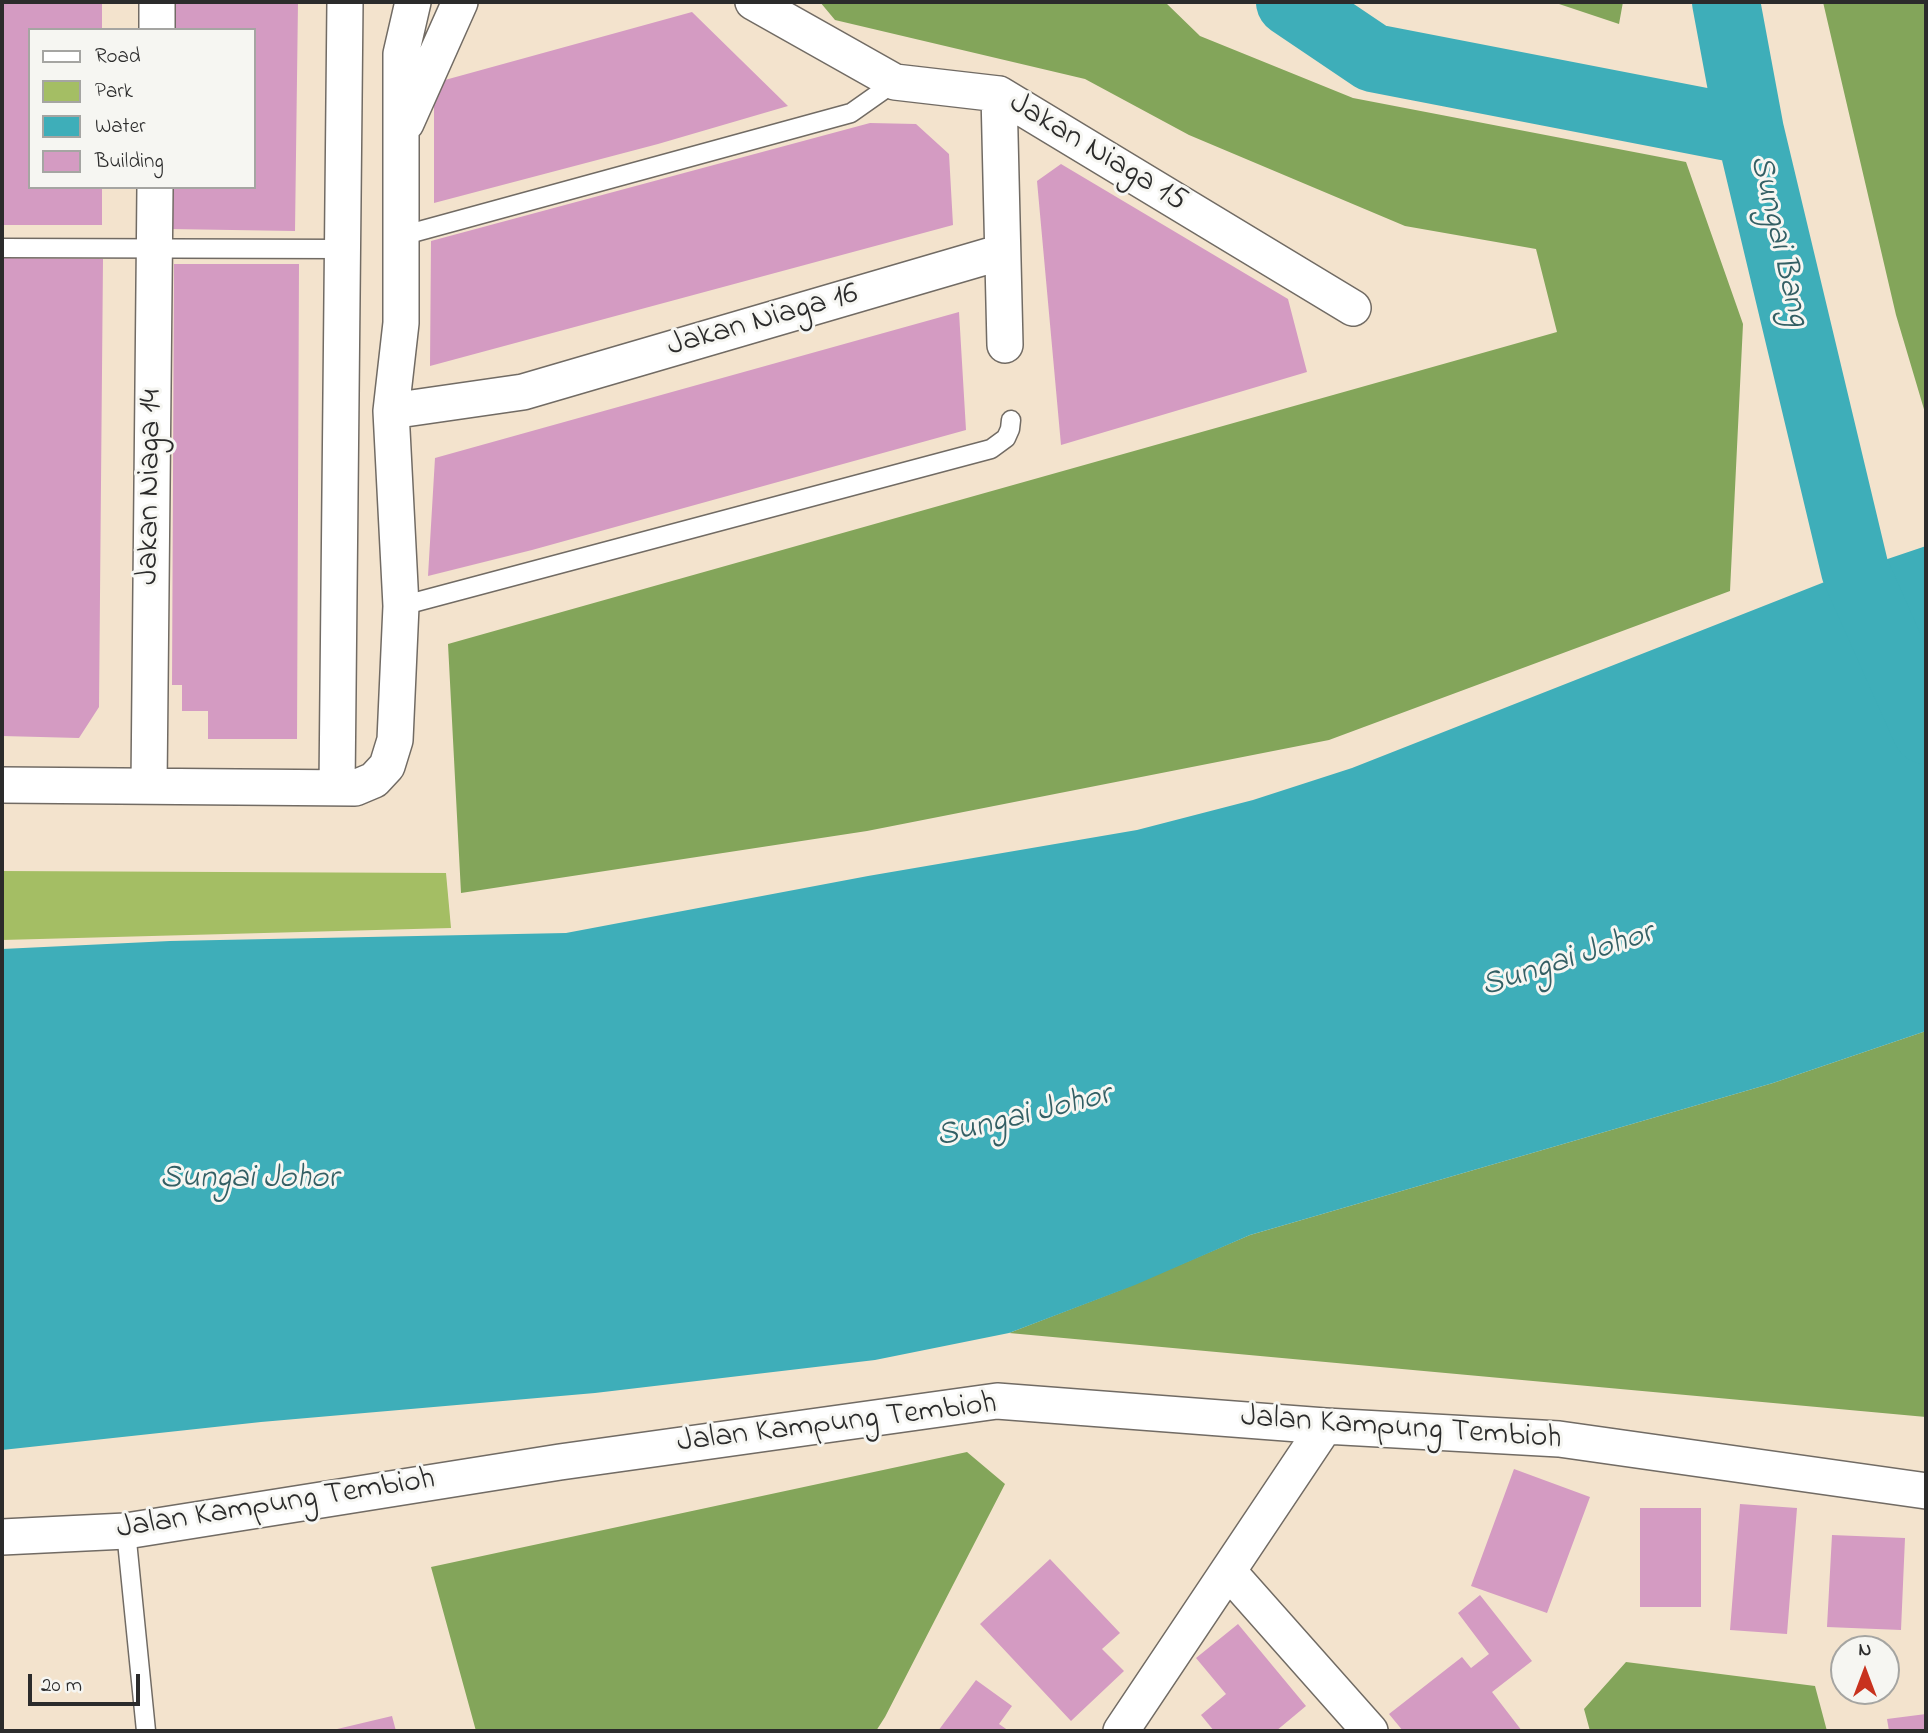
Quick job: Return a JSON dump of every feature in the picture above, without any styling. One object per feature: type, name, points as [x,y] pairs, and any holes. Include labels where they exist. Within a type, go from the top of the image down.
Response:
[{"type":"street","points":[[157,2],[157,28]]},
{"type":"street","points":[[337,788],[345,2]]},
{"type":"street","points":[[2,785],[355,788],[374,780],[387,766],[395,740],[401,606],[391,411],[401,323],[401,54],[414,2]]},
{"type":"street","points":[[401,136],[460,2]]},
{"type":"street","name":"Jakan Niaga 15","points":[[753,2],[895,82],[999,94],[1353,308]]},
{"type":"street","points":[[999,94],[1005,345]]},
{"type":"street","name":"Jakan Niaga 14","points":[[149,786],[155,189]]},
{"type":"street","name":"Jakan Niaga 16","points":[[391,411],[523,393],[1002,252]]},
{"type":"street","name":"Jalan Kampung Tembioh","points":[[2,1537],[126,1531],[560,1462],[997,1401],[1325,1426],[1559,1439],[1926,1491]]},
{"type":"street","points":[[1121,1731],[1325,1426]]},
{"type":"street","points":[[1228,1571],[1370,1731]]},
{"type":"lane","points":[[401,236],[851,113],[895,82]]},
{"type":"lane","points":[[2,248],[342,249]]},
{"type":"lane","points":[[401,606],[991,449],[1006,438],[1011,420]]},
{"type":"lane","points":[[126,1531],[146,1731]]},
{"type":"green space","points":[[820,2],[1165,2],[1200,36],[1353,98],[1686,162],[1743,324],[1730,591],[1329,740],[867,831],[461,893],[448,644],[1557,332],[1536,249],[1405,226],[1189,135],[1085,79],[835,20]]},
{"type":"green space","points":[[1553,2],[1623,2],[1619,24]]},
{"type":"green space","points":[[1823,2],[1926,2],[1926,416],[1896,315]]},
{"type":"green space","points":[[2,871],[446,873],[451,928],[2,940]]},
{"type":"green space","points":[[1926,1031],[1926,1417],[1009,1333],[1118,1291],[1250,1235],[1773,1083]]},
{"type":"green space","points":[[967,1452],[1005,1484],[876,1731],[476,1731],[431,1567]]},
{"type":"green space","points":[[1626,1662],[1815,1686],[1827,1731],[1590,1731],[1584,1709]]},
{"type":"water","name":"Sungai Johor","points":[[1926,546],[1926,1031],[1773,1083],[1250,1235],[1135,1285],[1009,1333],[875,1360],[595,1393],[261,1422],[2,1450],[2,949],[170,941],[566,933],[868,876],[1137,830],[1253,800],[1352,768],[1855,570]]},
{"type":"building","points":[[2,2],[102,2],[102,28],[28,28],[28,189],[102,189],[102,225],[2,225]]},
{"type":"building","points":[[172,2],[298,2],[295,231],[169,229],[170,189],[256,189],[256,28],[172,28]]},
{"type":"building","points":[[692,12],[788,106],[658,144],[434,203],[434,83]]},
{"type":"building","points":[[870,123],[916,124],[949,154],[953,225],[430,366],[431,241]]},
{"type":"building","points":[[1061,164],[1288,299],[1307,372],[1061,445],[1037,181]]},
{"type":"building","points":[[2,258],[103,259],[99,707],[79,738],[2,736]]},
{"type":"building","points":[[174,264],[299,264],[297,739],[208,739],[208,711],[182,711],[182,685],[172,685]]},
{"type":"building","points":[[959,312],[966,430],[532,550],[428,576],[435,458]]},
{"type":"building","points":[[1514,1469],[1590,1497],[1547,1613],[1471,1586]]},
{"type":"building","points":[[1740,1504],[1797,1508],[1787,1634],[1730,1630]]},
{"type":"building","points":[[1640,1508],[1701,1508],[1701,1607],[1640,1607]]},
{"type":"building","points":[[1832,1535],[1905,1538],[1901,1630],[1827,1627]]},
{"type":"building","points":[[1050,1559],[1120,1633],[1102,1649],[1124,1671],[1071,1721],[980,1624]]},
{"type":"building","points":[[1480,1595],[1532,1661],[1492,1692],[1522,1731],[1403,1731],[1389,1714],[1462,1657],[1471,1668],[1489,1654],[1458,1613]]},
{"type":"building","points":[[1238,1624],[1306,1706],[1276,1731],[1214,1731],[1201,1715],[1226,1694],[1196,1658]]},
{"type":"building","points":[[976,1680],[1012,1706],[999,1724],[1009,1731],[938,1731]]},
{"type":"building","points":[[1926,1714],[1926,1731],[1889,1731],[1887,1719]]},
{"type":"building","points":[[392,1716],[396,1731],[333,1731],[333,1730]]},
{"type":"waterway","name":"Sungai Bang","points":[[1290,2],[1373,58],[1750,131],[1855,570],[1926,730]]},
{"type":"waterway","points":[[1726,2],[1750,131]]}]
